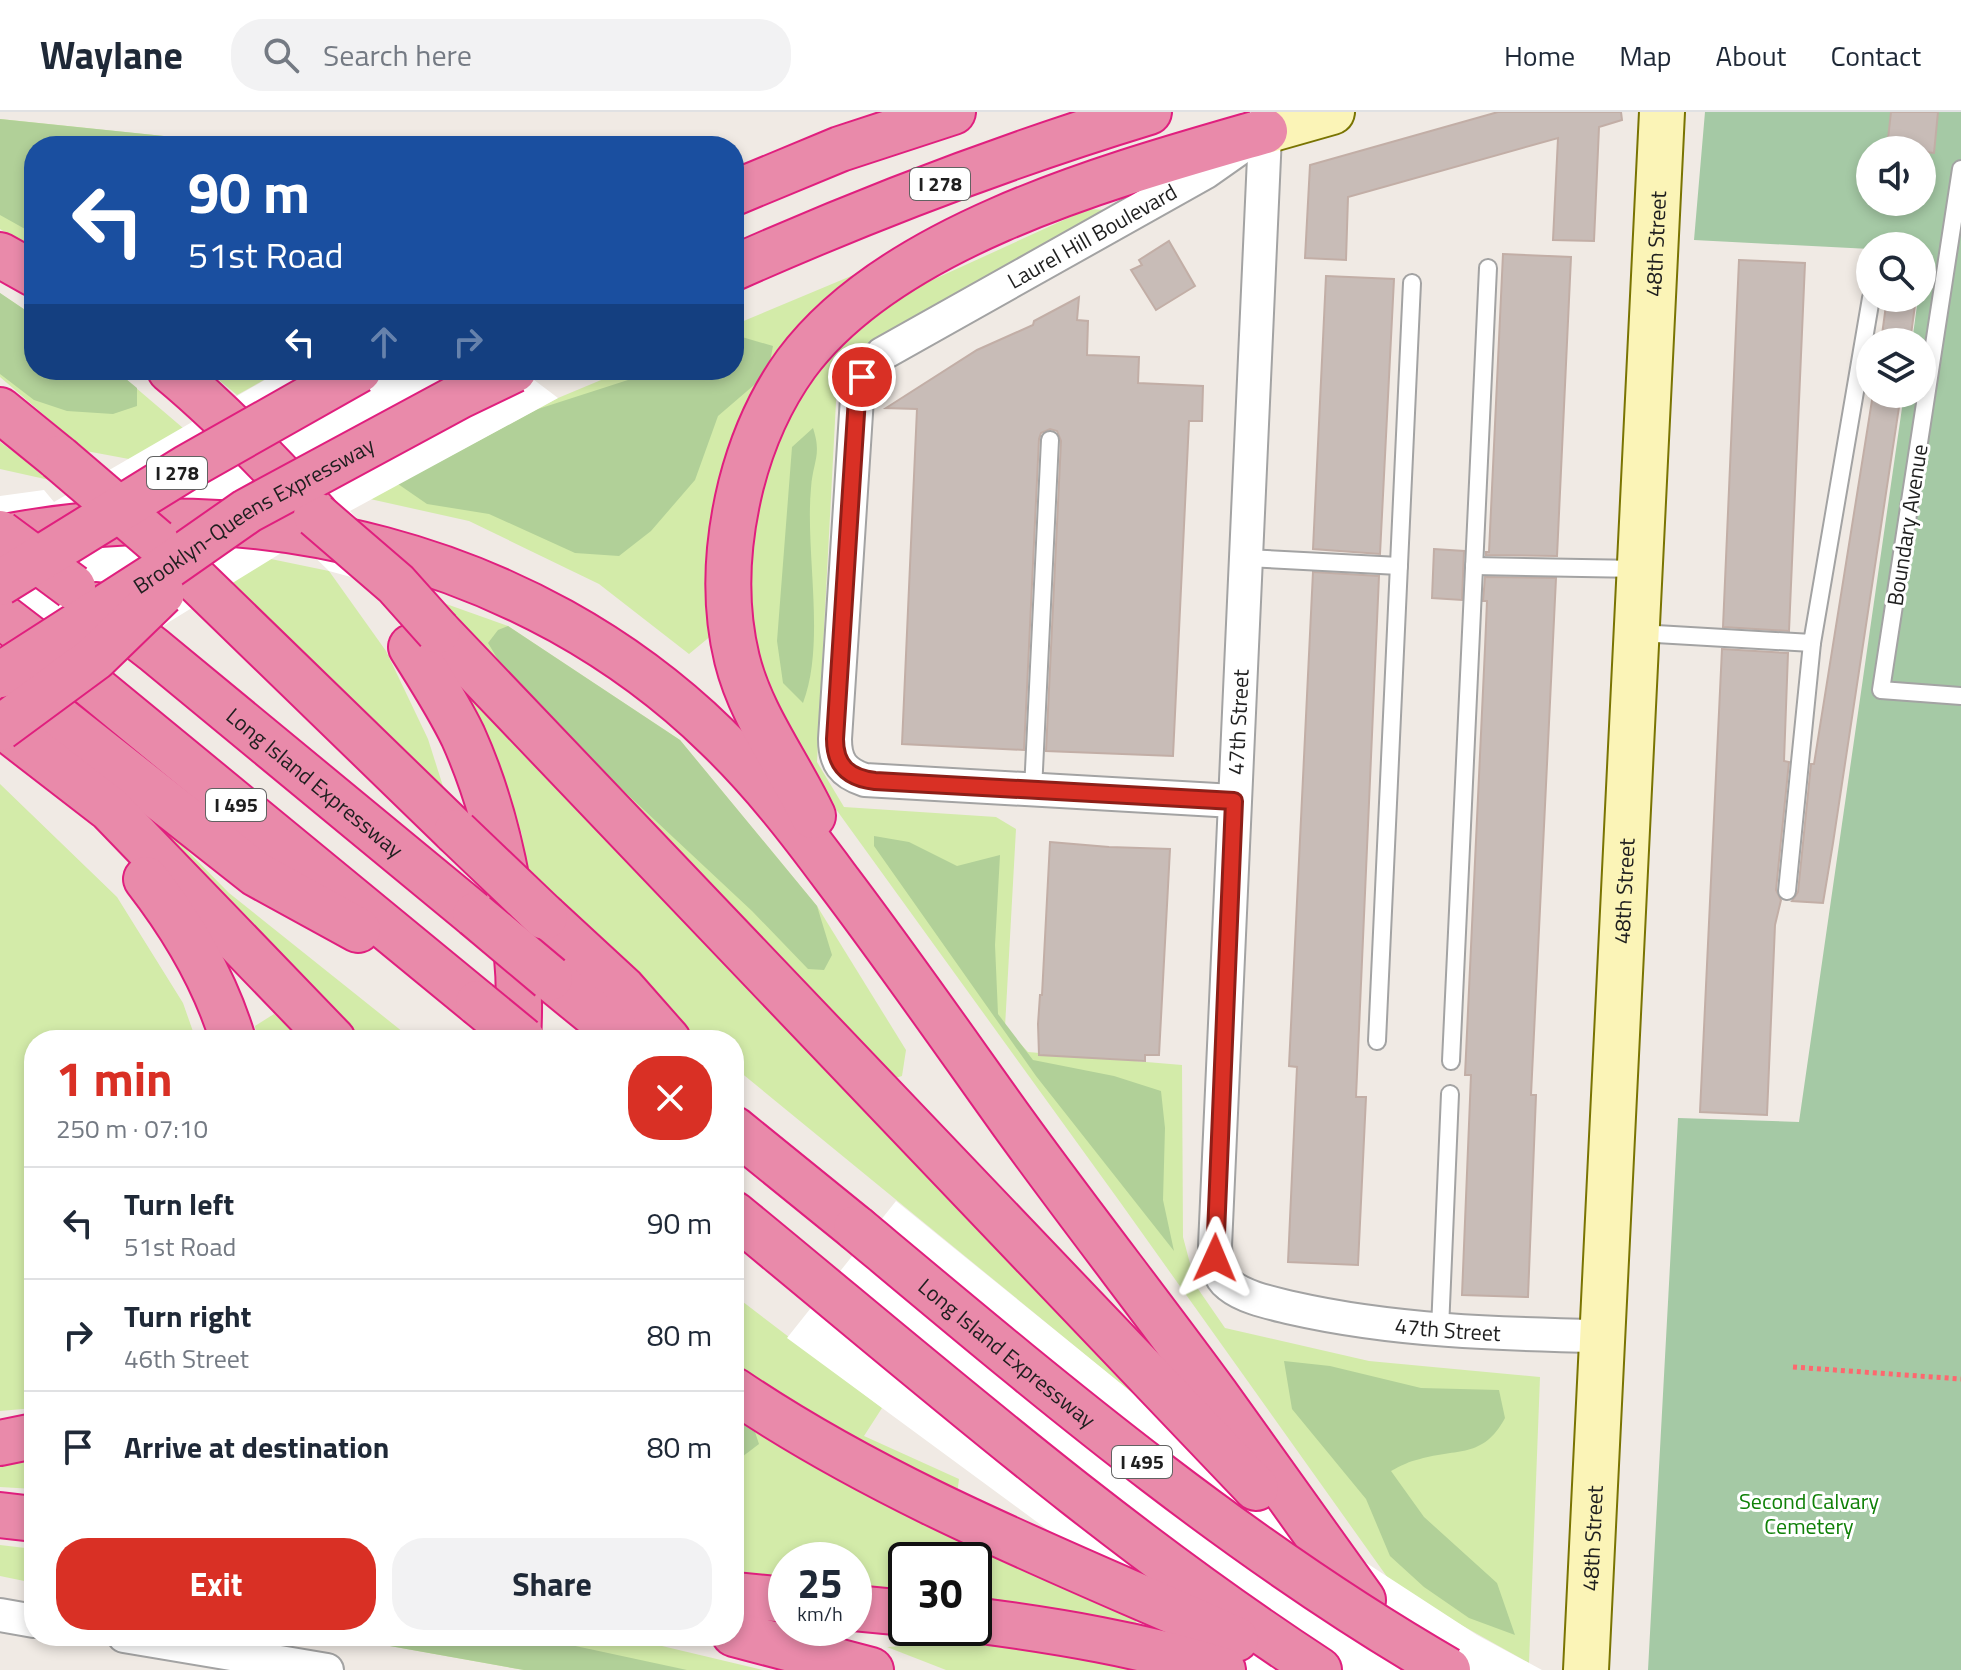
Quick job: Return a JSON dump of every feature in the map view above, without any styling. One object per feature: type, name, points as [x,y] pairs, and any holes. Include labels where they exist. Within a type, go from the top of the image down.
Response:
[{"type":"highway","points":[[744,189],[840,149],[953,112]]},
{"type":"highway","name":"I 278","points":[[744,264],[821,230],[984,167],[1149,112]]},
{"type":"highway","points":[[854,901],[797,784],[754,708],[733,639],[728,585],[736,504],[754,443],[780,388],[797,363],[842,315],[894,275],[995,222],[1266,122]]},
{"type":"highway","points":[[0,255],[24,268]]},
{"type":"highway","points":[[182,380],[264,456],[316,515],[396,584],[424,639],[489,806],[514,936],[520,1030]]},
{"type":"highway","name":"I 278","points":[[0,583],[186,468],[341,380]]},
{"type":"highway","name":"Brooklyn-Queens Expressway","points":[[0,674],[154,576],[247,511],[493,380]]},
{"type":"highway","points":[[0,410],[156,541],[623,989],[659,1030]]},
{"type":"highway","points":[[5,729],[95,658],[247,511]]},
{"type":"highway","points":[[0,536],[118,521],[247,526],[318,535],[383,549],[490,586],[592,637],[640,669],[717,736],[780,803],[1066,1195],[1215,1393],[1363,1600]]},
{"type":"highway","name":"Long Island Expressway","points":[[0,536],[73,587],[154,650],[614,1030]]},
{"type":"highway","name":"I 495","points":[[7,620],[90,684],[509,1030]]},
{"type":"highway","points":[[424,639],[1430,1670]]},
{"type":"highway","points":[[0,674],[256,874],[468,994]]},
{"type":"highway","points":[[5,729],[131,859],[171,912],[210,980],[229,1030]]},
{"type":"highway","points":[[5,729],[110,809],[323,1030]]},
{"type":"highway","points":[[744,1125],[783,1169]]},
{"type":"highway","name":"Long Island Expressway","points":[[744,1137],[1147,1466],[1307,1583],[1448,1670]]},
{"type":"highway","points":[[744,1222],[1145,1549],[1237,1617],[1319,1670]]},
{"type":"highway","points":[[744,1396],[819,1443],[932,1503],[1307,1670]]},
{"type":"highway","points":[[0,1443],[24,1438]]},
{"type":"highway","points":[[744,1596],[768,1598]]},
{"type":"highway","points":[[992,1623],[1087,1637],[1223,1670]]},
{"type":"highway","points":[[744,1637],[871,1670]]},
{"type":"street","name":"Laurel Hill Boulevard","points":[[1033,790],[875,781],[849,774],[838,762],[835,739],[857,398],[862,377],[882,354],[1206,172],[1266,122],[1332,112]]},
{"type":"street","name":"48th Street","points":[[1587,1656],[1662,112]]},
{"type":"street","name":"47th Street","points":[[1266,122],[1215,1246],[1218,1269],[1231,1288],[1278,1304],[1345,1319],[1440,1329],[1602,1336]]},
{"type":"street","points":[[1033,790],[1234,801]]},
{"type":"street","points":[[0,1615],[24,1619]]},
{"type":"street","points":[[184,1646],[327,1670]]},
{"type":"lane","name":"Boundary Avenue","points":[[1961,169],[1881,690],[1961,696]]},
{"type":"lane","points":[[1451,1061],[1488,268]]},
{"type":"lane","points":[[1377,1041],[1412,283]]},
{"type":"lane","points":[[1787,891],[1812,643],[1869,312]]},
{"type":"lane","points":[[1033,790],[1050,440]]},
{"type":"lane","points":[[1246,558],[1399,566]]},
{"type":"lane","points":[[1474,566],[1641,569]]},
{"type":"lane","points":[[1637,633],[1812,643]]},
{"type":"lane","points":[[1440,1329],[1450,1094]]},
{"type":"path","points":[[1793,1367],[1961,1379]]},
{"type":"green space","name":"Second Calvary Cemetery","points":[[1705,112],[1961,112],[1961,1670],[1648,1670],[1678,1118],[1799,1122],[1902,408],[1936,408],[1936,328],[1914,328],[1916,312],[1936,312],[1936,232],[1856,232],[1856,248],[1694,240]]},
{"type":"green space","points":[[0,119],[164,136],[24,136],[24,243],[0,229]]},
{"type":"green space","points":[[0,119],[164,136],[24,136],[24,228],[0,215]]},
{"type":"green space","points":[[1088,209],[1107,210],[861,347],[837,383],[817,762],[844,807],[996,817],[1016,829],[1005,1027],[1028,1052],[1182,1065],[1183,1237],[1196,1286],[1225,1328],[1369,1361],[1540,1377],[1529,1663],[1395,1588],[804,765],[764,690],[748,627],[749,545],[775,441],[805,390],[841,344],[904,293]]},
{"type":"green space","points":[[887,261],[764,384],[712,635],[689,654],[599,584],[469,521],[370,499],[558,398],[601,380],[744,380],[744,321]]},
{"type":"green space","points":[[0,293],[24,309],[24,380],[127,380],[190,434],[236,479],[86,451],[0,377]]},
{"type":"green space","points":[[0,293],[24,309],[24,380],[127,380],[137,388],[137,406],[113,414],[67,411],[34,400],[0,374]]},
{"type":"green space","points":[[744,338],[773,346],[768,373],[718,416],[695,480],[651,531],[619,556],[575,553],[489,514],[427,504],[398,484],[538,409],[628,380],[744,380]]},
{"type":"green space","points":[[219,380],[264,380],[237,395]]},
{"type":"green space","points":[[813,428],[817,452],[810,513],[813,653],[803,703],[783,683],[777,641],[792,447]]},
{"type":"green space","points":[[0,442],[54,481],[0,469]]},
{"type":"green space","points":[[169,543],[242,553],[329,571],[386,651],[428,739],[448,802]]},
{"type":"green space","points":[[435,600],[508,626],[680,740],[817,906],[906,1050],[902,1076],[892,1079]]},
{"type":"green space","points":[[508,626],[680,740],[817,906],[832,955],[824,970],[808,969],[752,911],[514,686],[488,643],[498,630]]},
{"type":"green space","points":[[469,687],[1198,1447],[744,1075],[744,1030],[689,1030],[656,1003],[524,876],[522,834],[499,772],[457,690]]},
{"type":"green space","points":[[81,754],[137,800],[229,893],[400,1030],[343,1030]]},
{"type":"green space","points":[[0,784],[117,897],[183,1003],[192,1030],[24,1030],[24,1409],[0,1411]]},
{"type":"green space","points":[[874,836],[909,842],[957,866],[1000,855],[995,945],[998,1014],[1033,1060],[1114,1076],[1161,1091],[1165,1128],[1163,1200],[1174,1251],[1036,1076],[874,846]]},
{"type":"green space","points":[[274,1014],[292,1030],[256,1030],[255,1026]]},
{"type":"green space","points":[[744,1303],[882,1408],[864,1436],[959,1479],[957,1494],[848,1442],[744,1374]]},
{"type":"green space","points":[[1284,1361],[1330,1366],[1421,1388],[1499,1390],[1505,1418],[1488,1440],[1468,1450],[1416,1460],[1391,1471],[1424,1517],[1497,1583],[1515,1635],[1469,1618],[1424,1587],[1390,1556],[1366,1499],[1292,1409]]},
{"type":"green space","points":[[744,1421],[989,1542],[888,1542],[888,1593],[872,1591],[872,1542],[768,1542],[768,1581],[744,1579]]},
{"type":"green space","points":[[744,1421],[753,1426],[759,1444],[744,1455]]},
{"type":"green space","points":[[24,1456],[24,1488],[0,1487],[0,1458]]},
{"type":"green space","points":[[992,1544],[1132,1613],[1141,1633],[992,1609]]},
{"type":"green space","points":[[0,1545],[24,1548],[24,1581],[0,1576]]},
{"type":"green space","points":[[992,1643],[1139,1670],[946,1670],[887,1647],[992,1646]]},
{"type":"green space","points":[[390,1646],[662,1646],[763,1670],[524,1670]]},
{"type":"green space","points":[[390,1646],[575,1646],[687,1670],[524,1670]]},
{"type":"pier","points":[[265,380],[534,380],[558,398],[350,511],[435,600],[329,571],[299,542],[169,622],[0,741],[0,496],[44,490],[54,502]]},
{"type":"pier","points":[[896,1201],[1242,1482],[1477,1635],[1542,1670],[1243,1670],[1109,1575],[787,1338]]},
{"type":"building","points":[[1498,112],[1621,112],[1622,120],[1599,127],[1594,241],[1553,240],[1558,138],[1348,197],[1346,260],[1305,258],[1310,165]]},
{"type":"building","points":[[1891,112],[1938,112],[1936,136],[1888,136]]},
{"type":"building","points":[[1169,241],[1195,286],[1156,310],[1131,270],[1142,265],[1139,260]]},
{"type":"building","points":[[1503,254],[1571,257],[1557,556],[1486,555],[1489,552]]},
{"type":"building","points":[[1739,260],[1805,263],[1789,631],[1723,627]]},
{"type":"building","points":[[1326,276],[1394,279],[1380,554],[1313,549]]},
{"type":"building","points":[[1079,297],[1077,320],[1088,321],[1087,355],[1139,357],[1138,383],[1203,386],[1202,421],[1189,421],[1173,756],[1046,751],[1061,441],[1057,431],[1050,429],[1041,433],[1039,439],[1024,750],[902,744],[917,409],[886,408],[977,350],[1033,325],[1034,321]]},
{"type":"building","points":[[1885,312],[1914,312],[1912,328],[1883,328]]},
{"type":"building","points":[[1871,408],[1899,408],[1823,903],[1792,901],[1798,892],[1811,764],[1814,764]]},
{"type":"building","points":[[1434,549],[1464,551],[1462,600],[1432,598]]},
{"type":"building","points":[[1313,572],[1379,576],[1356,1097],[1366,1097],[1358,1265],[1288,1262],[1297,1067],[1289,1066]]},
{"type":"building","points":[[1485,577],[1556,578],[1531,1095],[1536,1095],[1528,1297],[1462,1295],[1471,1075],[1465,1075],[1487,601],[1483,601]]},
{"type":"building","points":[[1722,649],[1788,653],[1784,761],[1789,762],[1776,890],[1781,900],[1775,925],[1767,1115],[1700,1112]]},
{"type":"building","points":[[1050,842],[1170,849],[1159,1055],[1145,1055],[1145,1061],[1039,1055],[1038,1024]]},
{"type":"route","points":[[862,377],[857,398],[835,739],[836,756],[843,769],[865,780],[875,781],[1234,801],[1215,1258]]}]
